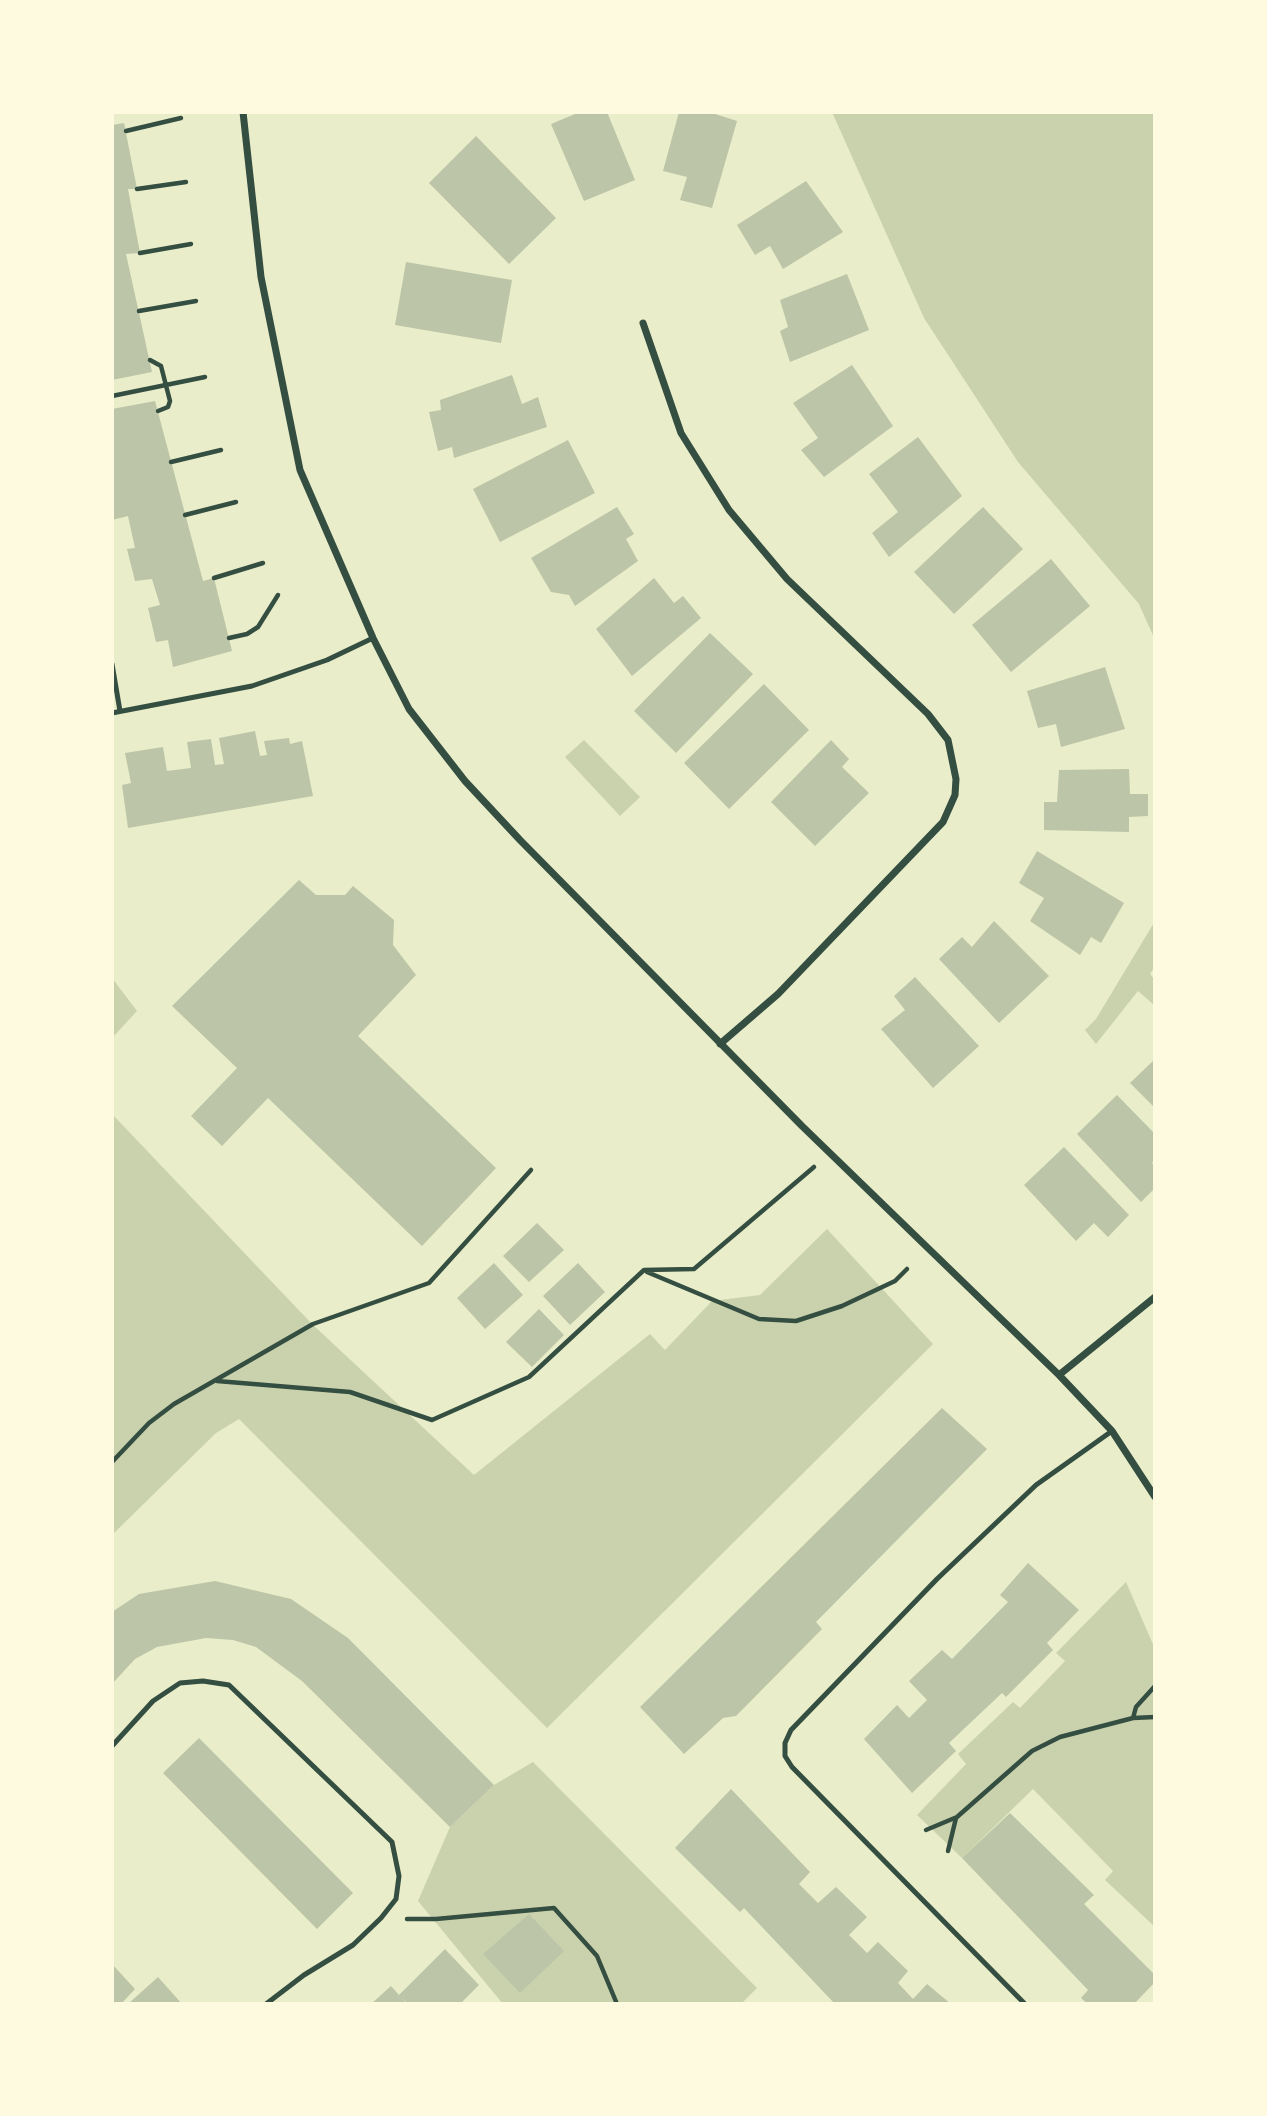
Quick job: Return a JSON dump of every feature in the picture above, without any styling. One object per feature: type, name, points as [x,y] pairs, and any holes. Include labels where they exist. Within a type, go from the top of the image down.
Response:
[{"type":"street","points":[[243,112],[261,277],[300,470],[373,638],[409,709],[465,781],[720,1044],[1059,1375],[1112,1431],[1155,1497]]},
{"type":"street","points":[[643,323],[681,433],[729,510],[787,579],[928,714],[948,740],[956,779],[955,795],[943,822],[778,994],[720,1044]]},
{"type":"street","points":[[1059,1375],[1155,1297]]},
{"type":"lane","points":[[112,713],[251,686],[327,660],[373,638]]},
{"type":"lane","points":[[112,664],[120,711]]},
{"type":"lane","points":[[1025,2004],[792,1767],[785,1756],[785,1743],[791,1730],[937,1579],[1036,1485],[1112,1431]]},
{"type":"lane","points":[[112,1746],[153,1701],[180,1683],[229,1685],[392,1842],[399,1876],[396,1899],[382,1918],[353,1945],[304,1975],[266,2004]]},
{"type":"path","points":[[126,131],[181,118]]},
{"type":"path","points":[[137,189],[186,182]]},
{"type":"path","points":[[139,253],[191,244]]},
{"type":"path","points":[[139,311],[196,301]]},
{"type":"path","points":[[150,360],[161,366],[170,401],[168,407],[158,411]]},
{"type":"path","points":[[112,396],[205,377]]},
{"type":"path","points":[[171,462],[221,450]]},
{"type":"path","points":[[186,515],[236,502]]},
{"type":"path","points":[[214,578],[263,563]]},
{"type":"path","points":[[229,638],[247,634],[258,627],[278,595]]},
{"type":"path","points":[[217,1381],[350,1392],[432,1420],[529,1377],[644,1270],[694,1269],[830,1153]]},
{"type":"path","points":[[112,1462],[149,1423],[174,1404],[313,1324],[429,1283],[531,1170]]},
{"type":"path","points":[[644,1270],[759,1319],[796,1321],[842,1306],[895,1281],[907,1269]]},
{"type":"path","points":[[1133,1718],[1136,1707],[1155,1686]]},
{"type":"path","points":[[926,1830],[957,1817],[1032,1751],[1060,1737],[1133,1718],[1155,1717]]},
{"type":"path","points":[[948,1851],[957,1817]]},
{"type":"path","points":[[382,1918],[436,1919],[554,1908],[597,1956],[617,2004]]},
{"type":"green space","points":[[832,112],[1155,112],[1155,640],[1139,604],[1018,462],[924,318]]},
{"type":"green space","points":[[584,740],[640,797],[620,816],[565,757]]},
{"type":"green space","points":[[1155,921],[1155,966],[1150,974],[1155,980],[1155,1006],[1138,991],[1096,1044],[1085,1030],[1096,1019]]},
{"type":"green space","points":[[112,978],[137,1011],[112,1038]]},
{"type":"green space","points":[[112,1114],[312,1324],[474,1475],[650,1334],[665,1350],[712,1301],[760,1295],[827,1229],[933,1344],[547,1728],[239,1419],[216,1433],[112,1535]]},
{"type":"green space","points":[[1126,1582],[1155,1649],[1155,1927],[1105,1880],[1113,1871],[1033,1789],[962,1858],[917,1815],[966,1764],[958,1754],[1013,1702],[1020,1708],[1065,1661],[1056,1653]]},
{"type":"green space","points":[[533,1762],[757,1988],[741,2004],[503,2004],[418,1901],[450,1827],[494,1785]]},
{"type":"building","points":[[580,112],[607,112],[635,180],[584,201],[551,124]]},
{"type":"building","points":[[679,112],[709,112],[737,121],[712,208],[680,200],[687,177],[663,171]]},
{"type":"building","points":[[124,123],[137,189],[128,189],[140,253],[126,254],[152,372],[112,380],[112,125]]},
{"type":"building","points":[[476,136],[556,218],[509,264],[429,183]]},
{"type":"building","points":[[806,181],[843,232],[783,269],[770,246],[755,255],[737,225]]},
{"type":"building","points":[[406,262],[512,280],[501,343],[395,325]]},
{"type":"building","points":[[847,274],[869,330],[790,362],[780,331],[788,327],[780,300]]},
{"type":"building","points":[[852,365],[893,426],[824,477],[801,450],[818,438],[793,403]]},
{"type":"building","points":[[512,375],[522,404],[538,397],[547,427],[454,458],[452,447],[438,451],[429,412],[441,410],[440,400]]},
{"type":"building","points":[[155,401],[203,581],[214,578],[232,651],[173,667],[168,640],[156,642],[148,608],[160,605],[152,579],[135,581],[127,549],[135,548],[128,516],[112,520],[112,409]]},
{"type":"building","points":[[918,437],[962,496],[889,557],[872,533],[898,512],[869,474]]},
{"type":"building","points":[[568,440],[595,493],[500,542],[473,489]]},
{"type":"building","points":[[617,507],[634,534],[626,539],[638,561],[575,606],[569,595],[551,592],[531,558]]},
{"type":"building","points":[[983,507],[1023,549],[954,614],[914,572]]},
{"type":"building","points":[[1051,559],[1090,606],[1011,672],[972,625]]},
{"type":"building","points":[[654,578],[674,603],[683,596],[701,618],[632,676],[596,629]]},
{"type":"building","points":[[710,633],[753,674],[676,753],[634,711]]},
{"type":"building","points":[[1105,667],[1125,729],[1061,747],[1056,724],[1038,728],[1027,691]]},
{"type":"building","points":[[764,684],[809,730],[729,809],[684,763]]},
{"type":"building","points":[[255,731],[260,756],[267,755],[264,741],[289,738],[290,744],[302,741],[313,796],[128,828],[122,785],[131,783],[125,753],[163,747],[167,771],[191,768],[187,742],[211,739],[215,765],[224,764],[219,738]]},
{"type":"building","points":[[831,740],[849,759],[842,767],[869,793],[815,846],[771,802]]},
{"type":"building","points":[[1129,769],[1130,794],[1148,794],[1148,816],[1129,817],[1129,832],[1044,830],[1044,802],[1057,802],[1059,770]]},
{"type":"building","points":[[1037,851],[1124,903],[1101,943],[1091,937],[1080,955],[1030,921],[1044,898],[1019,883]]},
{"type":"building","points":[[299,880],[316,895],[345,895],[353,886],[394,920],[393,945],[416,975],[358,1036],[496,1168],[422,1246],[268,1098],[222,1146],[191,1116],[237,1068],[172,1006]]},
{"type":"building","points":[[994,921],[1049,976],[999,1023],[939,959],[962,937],[972,947]]},
{"type":"building","points":[[915,977],[979,1046],[933,1088],[881,1029],[905,1010],[894,996]]},
{"type":"building","points":[[1155,1059],[1155,1108],[1130,1083]]},
{"type":"building","points":[[1117,1095],[1155,1134],[1155,1160],[1152,1163],[1155,1166],[1155,1188],[1141,1202],[1077,1134]]},
{"type":"building","points":[[1064,1147],[1129,1215],[1108,1237],[1094,1223],[1076,1241],[1024,1185]]},
{"type":"building","points":[[537,1223],[564,1250],[529,1282],[503,1256]]},
{"type":"building","points":[[494,1263],[523,1295],[485,1329],[457,1298]]},
{"type":"building","points":[[578,1263],[605,1292],[570,1325],[543,1296]]},
{"type":"building","points":[[539,1309],[564,1335],[532,1367],[506,1342]]},
{"type":"building","points":[[942,1408],[987,1449],[816,1622],[822,1629],[736,1716],[723,1718],[684,1754],[640,1707]]},
{"type":"building","points":[[1028,1563],[1079,1610],[1047,1643],[1053,1650],[1006,1697],[1002,1693],[949,1743],[956,1751],[912,1793],[864,1739],[897,1705],[909,1718],[927,1700],[909,1681],[942,1650],[952,1659],[1008,1602],[1000,1595]]},
{"type":"building","points":[[215,1581],[291,1599],[348,1638],[494,1785],[450,1827],[302,1681],[256,1647],[233,1640],[206,1638],[157,1647],[135,1659],[112,1684],[112,1612],[139,1594]]},
{"type":"building","points":[[199,1738],[353,1893],[317,1929],[163,1773]]},
{"type":"building","points":[[731,1789],[810,1872],[799,1884],[818,1903],[836,1887],[867,1917],[849,1935],[867,1953],[878,1942],[908,1971],[898,1983],[913,1999],[927,1984],[951,2004],[835,2004],[744,1908],[740,1912],[675,1848]]},
{"type":"building","points":[[1010,1813],[1094,1895],[1084,1904],[1155,1975],[1155,1982],[1134,2004],[1088,2004],[1081,1998],[1088,1990],[962,1858]]},
{"type":"building","points":[[529,1914],[564,1951],[520,1993],[483,1954]]},
{"type":"building","points":[[445,1949],[479,1985],[460,2004],[408,2004],[402,1998],[407,2004],[371,2004],[391,1986],[399,1995]]},
{"type":"building","points":[[112,1964],[135,1989],[121,2004],[112,2004]]},
{"type":"building","points":[[158,1977],[182,2004],[128,2004]]}]
